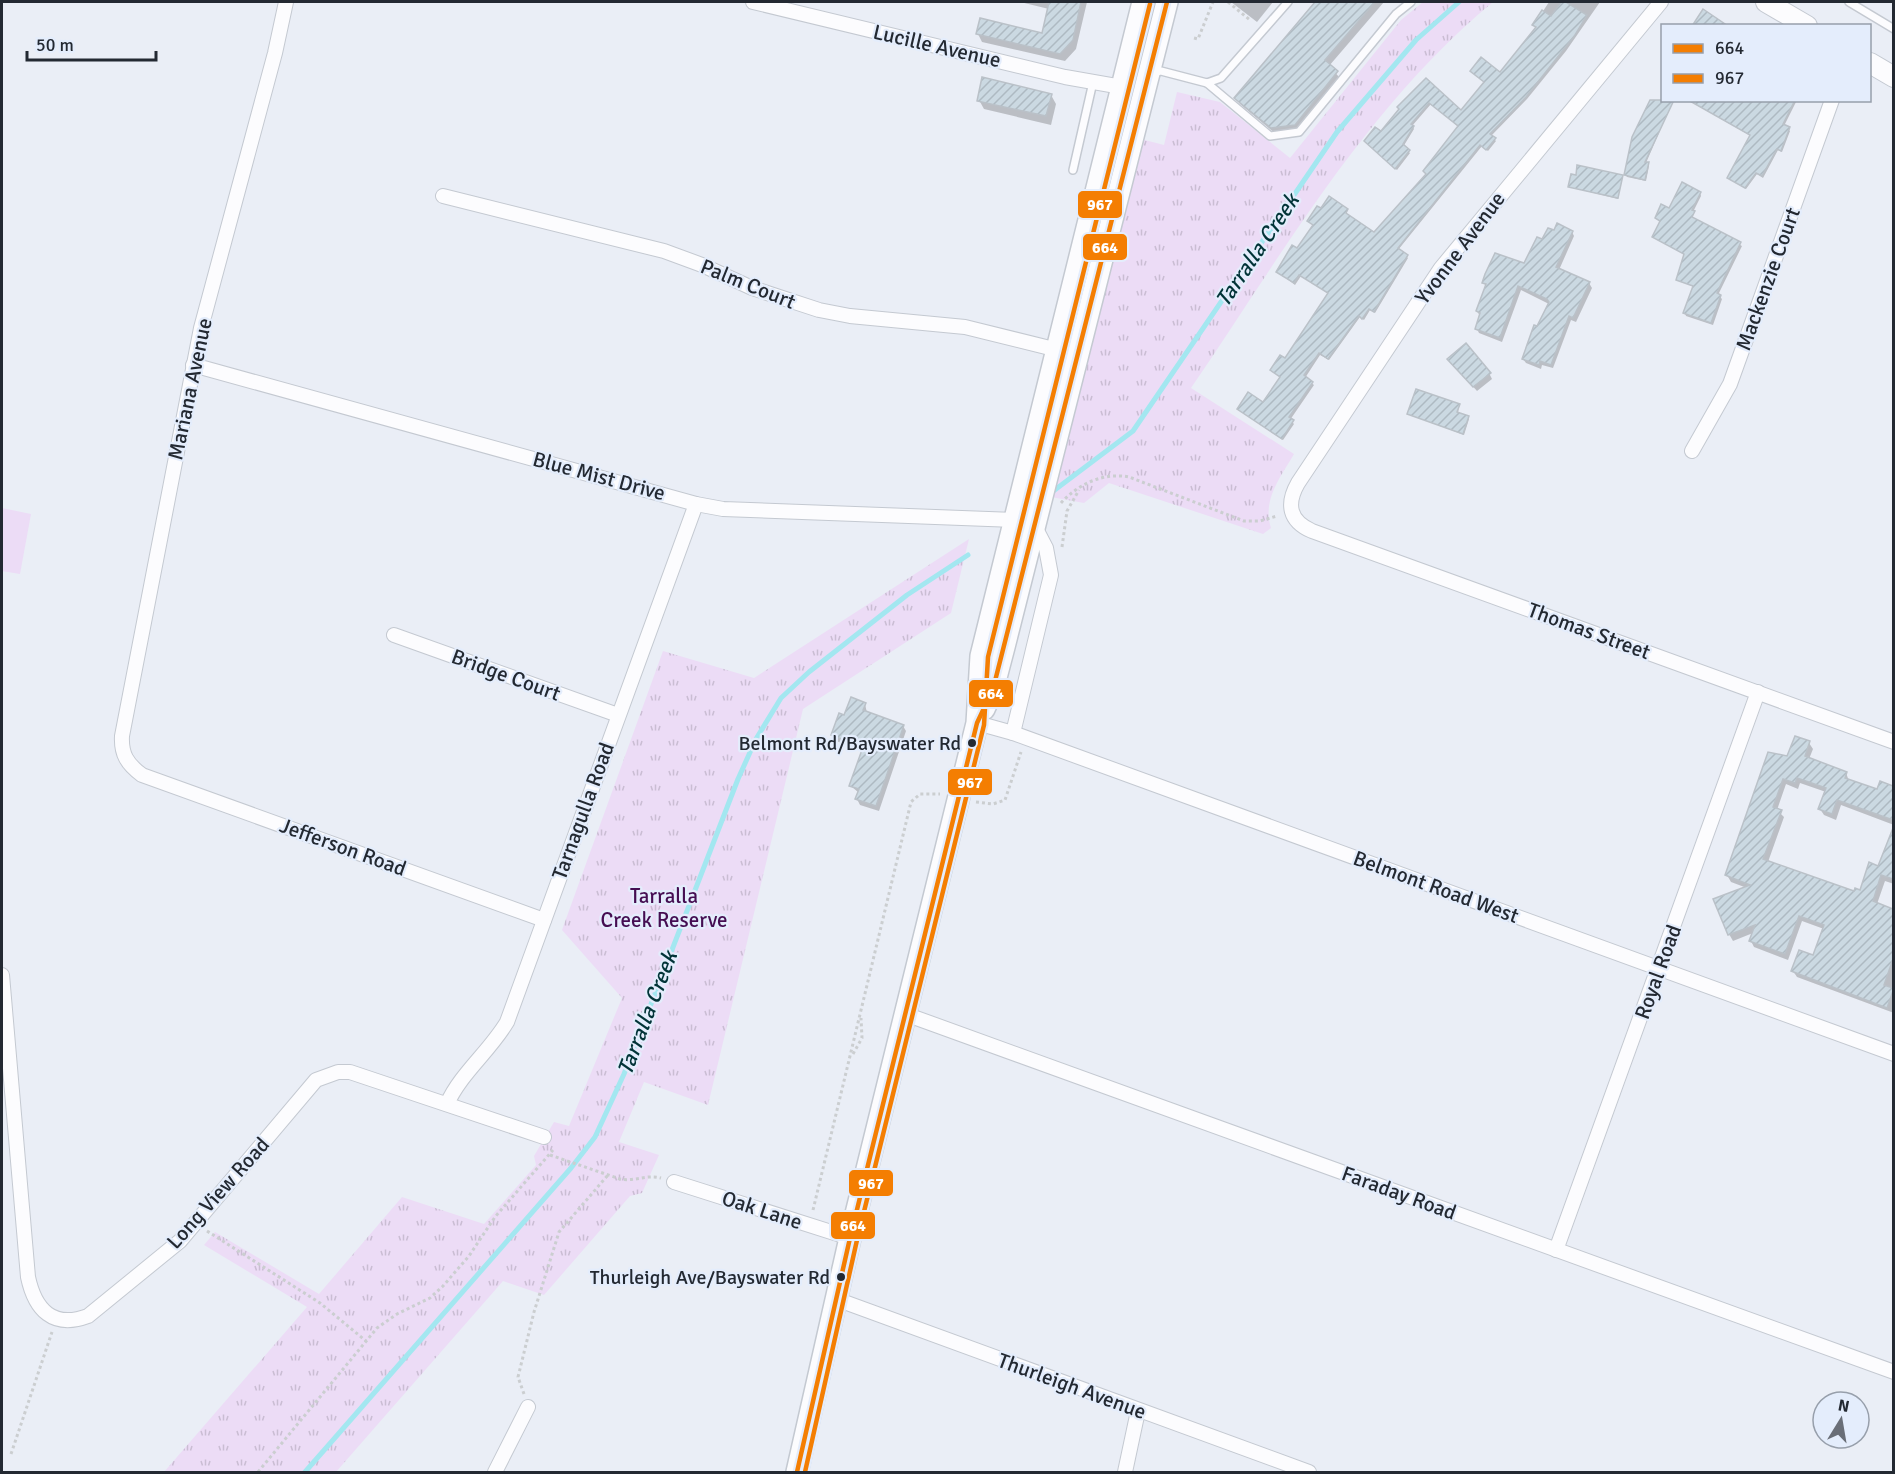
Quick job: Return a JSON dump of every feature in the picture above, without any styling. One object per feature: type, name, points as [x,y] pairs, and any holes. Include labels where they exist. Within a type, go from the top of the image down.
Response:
[{"type":"main road","points":[[1024,523],[1058,350],[1143,2]]},
{"type":"main road","points":[[797,1473],[850,1238],[977,723],[981,656],[1024,523],[1167,2]]},
{"type":"main road","points":[[1766,2],[1804,24]]},
{"type":"main road","points":[[1871,64],[1893,77]]},
{"type":"main road","points":[[1122,87],[1148,74]]},
{"type":"street","name":"Mariana Avenue","points":[[142,775],[127,762],[123,753],[122,736],[193,365],[275,53],[286,2]]},
{"type":"street","name":"Lucille Avenue","points":[[753,2],[788,6],[1093,82],[1122,87]]},
{"type":"street","name":"Yvonne Avenue","points":[[1291,513],[1293,492],[1298,483],[1441,268],[1660,2]]},
{"type":"street","name":"Mackenzie Court","points":[[1692,451],[1730,384],[1831,102]]},
{"type":"street","name":"Palm Court","points":[[443,196],[664,251],[702,264],[760,291],[819,310],[850,316],[965,327],[1058,350]]},
{"type":"street","name":"Blue Mist Drive","points":[[193,365],[696,504],[723,509],[1024,523]]},
{"type":"street","name":"Tarnagulla Road","points":[[447,1104],[459,1082],[494,1045],[507,1022],[696,504]]},
{"type":"street","name":"Thomas Street","points":[[1291,513],[1295,521],[1312,531],[1893,742]]},
{"type":"street","points":[[1012,733],[1056,568],[1046,548],[1024,523]]},
{"type":"street","name":"Bridge Court","points":[[394,635],[618,715]]},
{"type":"street","name":"Royal Road","points":[[1556,1250],[1758,692]]},
{"type":"street","name":"Belmont Road West","points":[[977,723],[1012,733],[1893,1054]]},
{"type":"street","name":"Jefferson Road","points":[[142,775],[544,920]]},
{"type":"street","name":"Long View Road","points":[[2,975],[28,1277],[37,1305],[45,1312],[63,1320],[88,1316],[172,1248],[195,1224],[316,1080],[327,1075],[350,1072],[544,1137]]},
{"type":"street","name":"Faraday Road","points":[[906,1014],[1893,1372]]},
{"type":"street","name":"Oak Lane","points":[[674,1182],[850,1238]]},
{"type":"street","name":"Thurleigh Avenue","points":[[836,1299],[1309,1473]]},
{"type":"street","points":[[495,1473],[528,1407]]},
{"type":"street","points":[[1125,1473],[1138,1411]]},
{"type":"lane","points":[[1207,83],[1227,73],[1288,2]]},
{"type":"lane","points":[[1148,74],[1161,70],[1207,83],[1270,136],[1299,132],[1396,14],[1411,2]]},
{"type":"lane","points":[[1849,2],[1893,29]]},
{"type":"lane","points":[[1073,170],[1093,82]]},
{"type":"path","points":[[1194,38],[1198,39],[1213,2]]},
{"type":"path","points":[[1228,2],[1250,21]]},
{"type":"path","points":[[1059,506],[1102,476],[1119,475],[1244,521],[1260,521],[1291,513]]},
{"type":"path","points":[[1056,568],[1067,511],[1079,490]]},
{"type":"path","points":[[810,1225],[852,1055],[854,1036],[861,1018],[862,1038],[852,1055]]},
{"type":"path","points":[[258,1473],[385,1321],[430,1298],[443,1286],[469,1256],[495,1217],[550,1154],[631,1181],[651,1175],[674,1182]]},
{"type":"path","points":[[528,1407],[518,1377],[534,1312],[559,1232],[608,1175]]},
{"type":"path","points":[[195,1224],[320,1303],[366,1341]]},
{"type":"path","points":[[11,1454],[53,1330]]},
{"type":"green space","points":[[1423,2],[1493,2],[1447,43],[1366,135],[1293,234],[1191,388],[1294,454],[1278,481],[1271,499],[1269,518],[1271,528],[1263,534],[1109,483],[1084,503],[1051,497],[1141,139],[1164,145],[1177,92],[1220,102],[1290,158],[1401,20]]},
{"type":"green space","points":[[2,508],[31,514],[20,574],[2,571]]},
{"type":"green space","name":"Tarralla Creek Reserve","points":[[969,539],[951,613],[803,709],[708,1105],[644,1082],[619,1142],[659,1155],[642,1193],[630,1196],[544,1295],[503,1281],[336,1472],[164,1472],[307,1307],[204,1245],[215,1232],[319,1294],[402,1197],[484,1224],[536,1165],[534,1156],[554,1122],[569,1126],[622,998],[562,930],[663,651],[754,678]]},
{"type":"building","points":[[1049,2],[1081,2],[1073,40],[1060,54],[976,34],[980,18],[1042,33]]},
{"type":"building","points":[[1315,2],[1375,2],[1325,60],[1338,71],[1295,125],[1271,128],[1234,98]]},
{"type":"building","points":[[1561,2],[1566,2],[1587,15],[1575,35],[1526,97],[1490,134],[1496,138],[1486,150],[1480,145],[1398,248],[1408,255],[1374,312],[1369,309],[1362,319],[1359,316],[1328,359],[1319,353],[1304,375],[1313,382],[1289,417],[1294,420],[1282,439],[1237,409],[1248,392],[1263,402],[1280,377],[1270,370],[1280,355],[1285,358],[1328,293],[1299,275],[1294,283],[1276,272],[1292,245],[1297,248],[1313,225],[1307,221],[1317,206],[1321,208],[1329,196],[1348,209],[1346,213],[1374,232],[1426,174],[1423,171],[1458,126],[1429,103],[1411,124],[1414,126],[1403,144],[1410,150],[1395,169],[1364,141],[1375,127],[1381,131],[1399,109],[1397,107],[1426,78],[1461,110],[1484,82],[1470,71],[1481,57],[1500,72],[1536,27],[1532,25],[1542,10],[1551,16]]},
{"type":"building","points":[[1703,9],[1725,24],[1693,24]]},
{"type":"building","points":[[982,77],[1052,94],[1046,116],[977,101]]},
{"type":"building","points":[[1650,100],[1673,102],[1645,162],[1649,162],[1645,180],[1624,175],[1632,137]]},
{"type":"building","points":[[1692,102],[1794,102],[1783,124],[1790,127],[1781,151],[1777,149],[1762,176],[1756,173],[1745,188],[1727,178],[1750,135]]},
{"type":"building","points":[[1577,165],[1623,175],[1618,198],[1568,187],[1571,174],[1576,175]]},
{"type":"building","points":[[1682,182],[1701,192],[1692,210],[1695,211],[1692,217],[1741,242],[1717,293],[1721,295],[1711,323],[1683,313],[1693,286],[1676,280],[1684,254],[1652,237],[1660,221],[1655,218],[1661,204],[1669,208]]},
{"type":"building","points":[[1557,223],[1573,231],[1556,267],[1590,282],[1573,318],[1569,316],[1551,365],[1540,361],[1539,365],[1522,359],[1534,325],[1537,326],[1549,302],[1547,299],[1518,286],[1500,338],[1475,329],[1480,313],[1476,311],[1486,284],[1482,283],[1495,253],[1524,263],[1537,237],[1542,239],[1548,228],[1554,230]]},
{"type":"building","points":[[1466,343],[1491,373],[1473,387],[1447,359]]},
{"type":"building","points":[[1416,389],[1460,404],[1457,412],[1469,416],[1463,434],[1407,414]]},
{"type":"building","points":[[851,697],[866,703],[863,710],[904,725],[876,806],[855,799],[859,789],[849,786],[863,747],[831,735],[839,713],[844,715]]},
{"type":"building","points":[[1795,736],[1810,741],[1805,756],[1847,772],[1845,778],[1877,789],[1880,781],[1893,786],[1893,820],[1837,800],[1832,814],[1818,809],[1826,788],[1797,778],[1795,783],[1783,779],[1773,807],[1782,810],[1763,859],[1854,891],[1855,888],[1860,890],[1869,862],[1878,866],[1893,828],[1893,879],[1881,875],[1873,901],[1893,909],[1893,959],[1884,985],[1893,988],[1893,991],[1887,1008],[1791,971],[1799,950],[1813,955],[1824,925],[1799,916],[1785,954],[1749,941],[1755,925],[1728,935],[1713,899],[1750,885],[1725,875],[1768,752],[1787,756]]},
{"type":"waterway","name":"Tarralla Creek","points":[[1052,492],[1133,431],[1337,132],[1416,40],[1459,2]]},
{"type":"waterway","name":"Tarralla Creek","points":[[305,1472],[571,1168],[595,1137],[624,1074],[738,779],[756,739],[781,698],[809,672],[907,595],[968,555]]},
{"type":"transit line","name":"664","points":[[797,1472],[850,1238],[977,723],[993,689],[1167,2]]},
{"type":"transit line","name":"967","points":[[805,1472],[857,1240],[984,725],[988,657],[1150,4]]},
{"type":"place","name":"Belmont Rd/Bayswater Rd","points":[[972,743]]},
{"type":"place","name":"Thurleigh Ave/Bayswater Rd","points":[[841,1277]]}]
